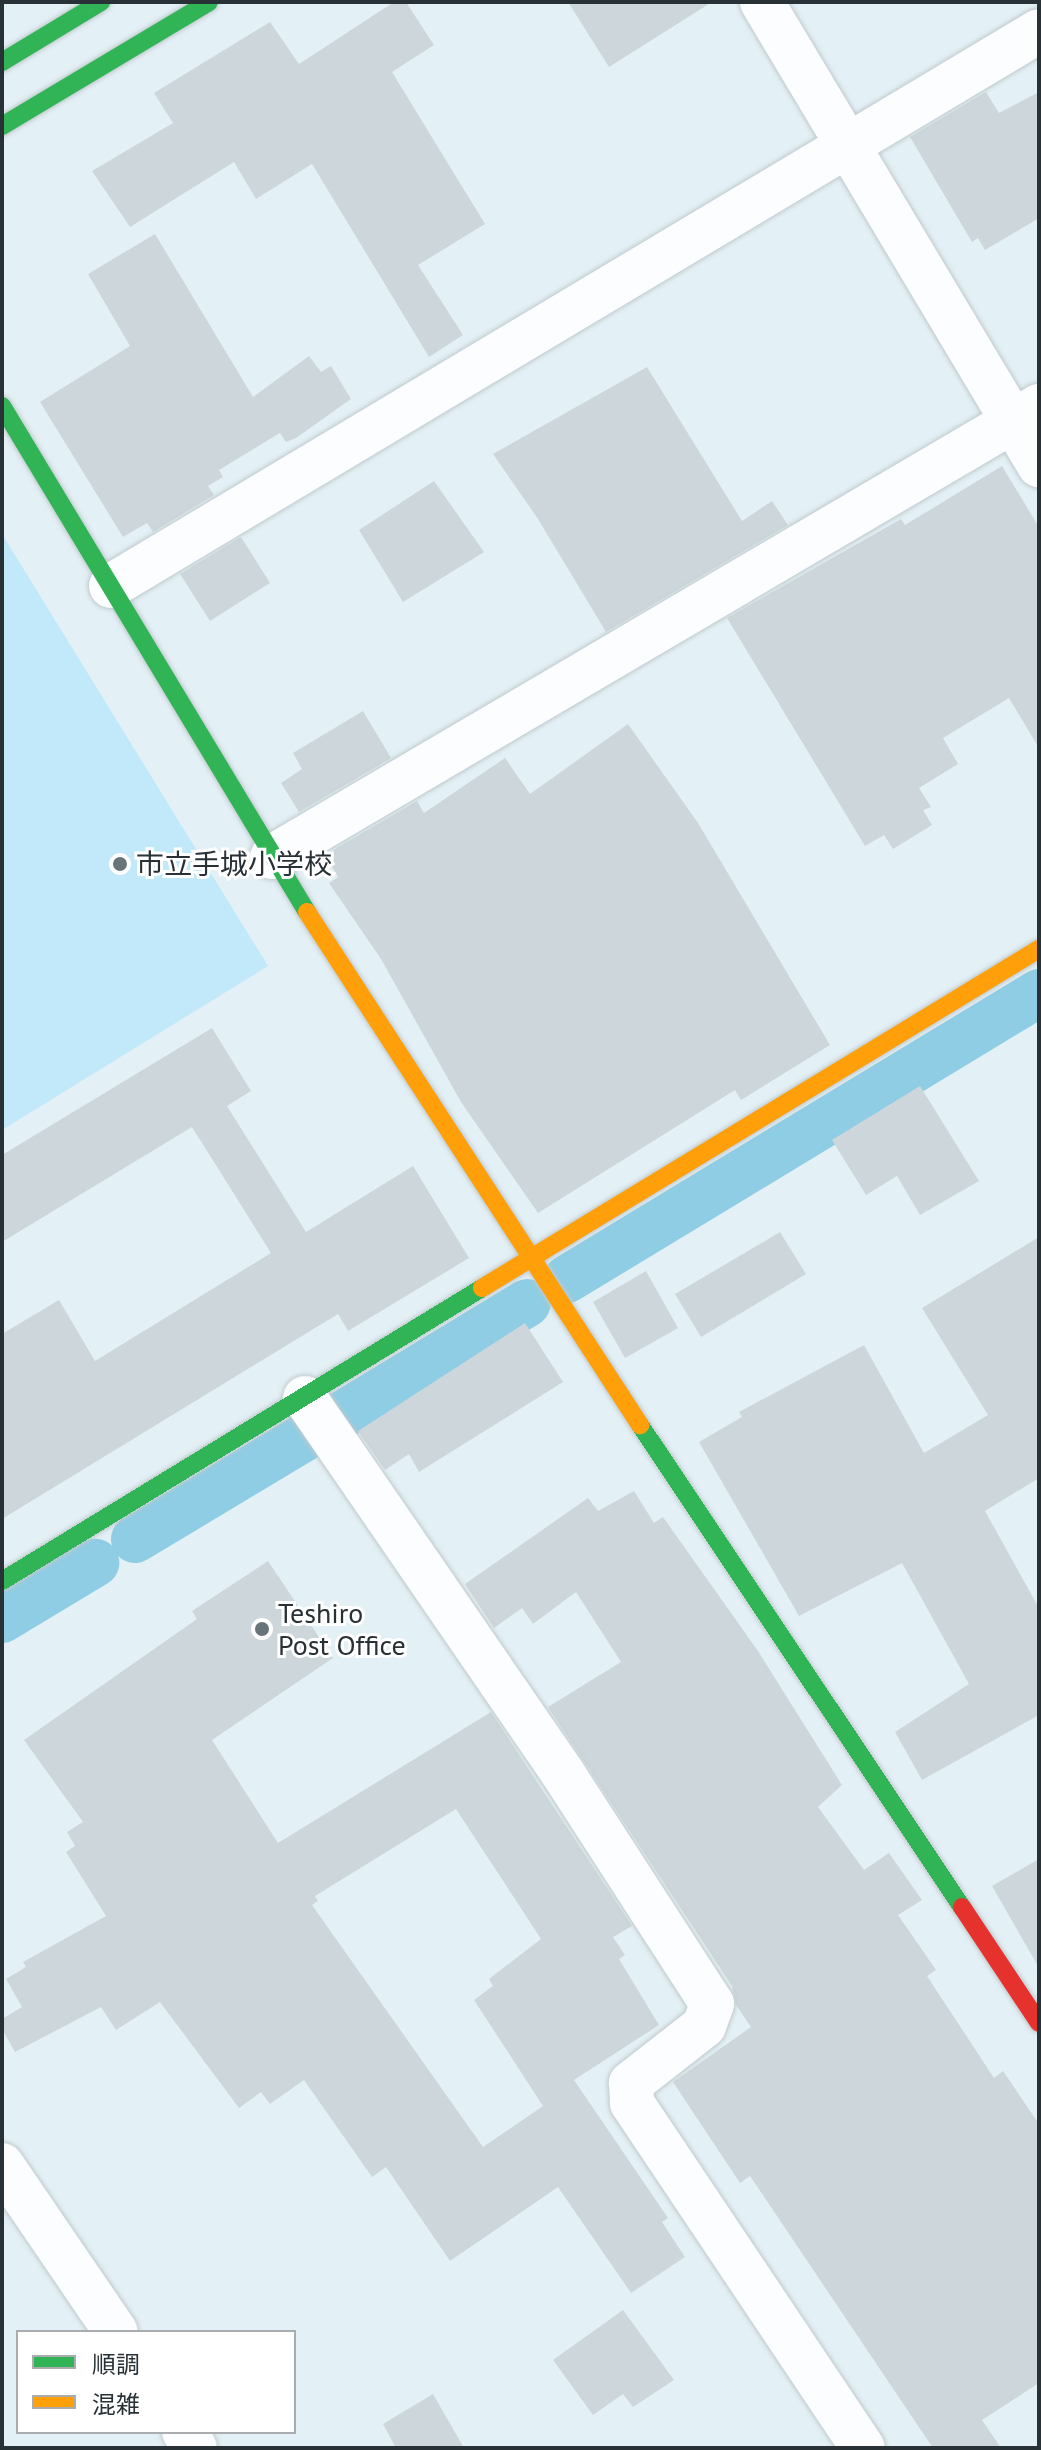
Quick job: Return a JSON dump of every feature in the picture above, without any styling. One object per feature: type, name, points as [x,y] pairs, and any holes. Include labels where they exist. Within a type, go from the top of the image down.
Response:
[{"type":"street","points":[[2,62],[101,2]]},
{"type":"street","points":[[2,126],[209,2]]},
{"type":"street","points":[[762,2],[1026,414],[1039,465]]},
{"type":"street","points":[[111,586],[1039,31]]},
{"type":"street","points":[[2,406],[272,857],[531,1262],[1039,2023]]},
{"type":"street","points":[[272,857],[1026,414]]},
{"type":"street","points":[[2,1581],[531,1262],[1039,949]]},
{"type":"street","points":[[305,1398],[562,1772],[712,2004],[704,2026],[631,2083],[632,2103],[863,2448]]},
{"type":"street","points":[[2,2165],[115,2330]]},
{"type":"shaded area","points":[[2,534],[268,966],[2,1130]]},
{"type":"building","points":[[394,2],[406,2],[434,45],[392,72],[485,224],[418,265],[463,335],[429,357],[312,164],[256,199],[234,162],[130,227],[92,171],[173,123],[154,93],[270,22],[299,64]]},
{"type":"building","points":[[568,2],[712,2],[609,67]]},
{"type":"building","points":[[986,92],[999,113],[1039,92],[1039,218],[985,250],[978,238],[972,242],[910,137]]},
{"type":"building","points":[[155,234],[253,397],[309,356],[321,372],[331,366],[351,399],[296,438],[286,442],[280,433],[219,470],[223,477],[208,486],[214,495],[153,532],[147,523],[123,537],[40,402],[130,346],[88,274]]},
{"type":"building","points":[[647,367],[742,521],[772,501],[788,525],[606,632],[538,519],[493,454]]},
{"type":"building","points":[[1002,466],[1039,527],[1039,748],[1009,698],[943,738],[958,764],[919,788],[931,807],[923,810],[932,825],[893,849],[884,835],[865,846],[727,618],[901,519],[905,525]]},
{"type":"building","points":[[434,481],[484,552],[403,602],[359,530]]},
{"type":"building","points":[[241,537],[270,583],[210,621],[180,574]]},
{"type":"building","points":[[363,711],[391,758],[299,812],[281,783],[302,769],[293,753]]},
{"type":"building","points":[[628,724],[698,823],[830,1045],[741,1100],[735,1090],[538,1213],[461,1102],[381,959],[329,883],[338,877],[325,855],[417,801],[424,813],[505,758],[530,794]]},
{"type":"building","points":[[212,1028],[251,1091],[227,1106],[306,1232],[413,1166],[469,1258],[348,1331],[338,1314],[2,1519],[2,1334],[59,1300],[95,1361],[271,1253],[192,1127],[2,1242],[2,1155]]},
{"type":"building","points":[[920,1086],[979,1181],[920,1215],[897,1176],[866,1195],[832,1140]]},
{"type":"building","points":[[780,1232],[806,1274],[701,1337],[675,1294]]},
{"type":"building","points":[[1039,1237],[1039,1478],[985,1511],[1039,1608],[1039,1715],[922,1780],[895,1732],[969,1684],[902,1563],[799,1616],[699,1442],[742,1417],[739,1412],[864,1345],[924,1453],[988,1415],[922,1308]]},
{"type":"building","points":[[646,1271],[678,1328],[625,1358],[593,1302]]},
{"type":"building","points":[[525,1323],[563,1382],[419,1472],[409,1454],[385,1470],[358,1431]]},
{"type":"building","points":[[634,1491],[654,1523],[663,1517],[758,1651],[842,1785],[818,1807],[864,1870],[889,1853],[922,1900],[898,1915],[936,1970],[927,1976],[994,2078],[1003,2071],[1039,2124],[1039,2383],[982,2420],[1001,2448],[933,2448],[750,2176],[740,2183],[673,2082],[751,2027],[736,2005],[732,1986],[548,1707],[621,1662],[576,1592],[533,1624],[522,1608],[494,1628],[465,1584],[588,1498],[598,1511]]},
{"type":"building","points":[[268,1561],[333,1658],[212,1740],[278,1843],[491,1712],[632,1926],[613,1937],[625,1955],[619,1959],[659,2025],[574,2080],[668,2218],[662,2222],[685,2257],[631,2293],[558,2187],[450,2261],[386,2167],[372,2177],[304,2080],[270,2104],[261,2092],[239,2108],[160,2002],[116,2030],[101,2007],[15,2052],[2,2029],[2,2019],[22,2007],[6,1979],[26,1967],[23,1962],[106,1916],[66,1852],[75,1846],[67,1832],[83,1822],[24,1740],[197,1619],[192,1611]],"holes":[[[456,1809],[541,1939],[489,1979],[493,1986],[474,2000],[543,2106],[483,2147],[312,1905],[318,1901],[315,1896]]]},
{"type":"building","points":[[1039,1859],[1039,1968],[992,1886]]},
{"type":"building","points":[[623,2310],[674,2380],[633,2407],[623,2394],[593,2415],[553,2360]]},
{"type":"building","points":[[433,2394],[464,2448],[396,2448],[383,2424]]},
{"type":"waterway","points":[[567,1279],[1039,993]]},
{"type":"waterway","points":[[342,1415],[527,1303]]},
{"type":"waterway","points":[[135,1539],[313,1432]]},
{"type":"waterway","points":[[2,1619],[95,1563]]},
{"type":"traffic: fast","points":[[2,62],[101,2]]},
{"type":"traffic: fast","points":[[2,126],[209,2]]},
{"type":"traffic: fast","points":[[2,406],[307,912]]},
{"type":"traffic: fast","points":[[2,1581],[482,1288]]},
{"type":"traffic: fast","points":[[640,1425],[962,1907]]},
{"type":"traffic: slow","points":[[307,912],[640,1425]]},
{"type":"traffic: slow","points":[[482,1288],[1039,949]]},
{"type":"traffic: jam","points":[[962,1907],[1039,2023]]},
{"type":"place","name":"市立手城小学校","points":[[120,864]]},
{"type":"place","name":"Teshiro Post Office","points":[[262,1629]]}]
